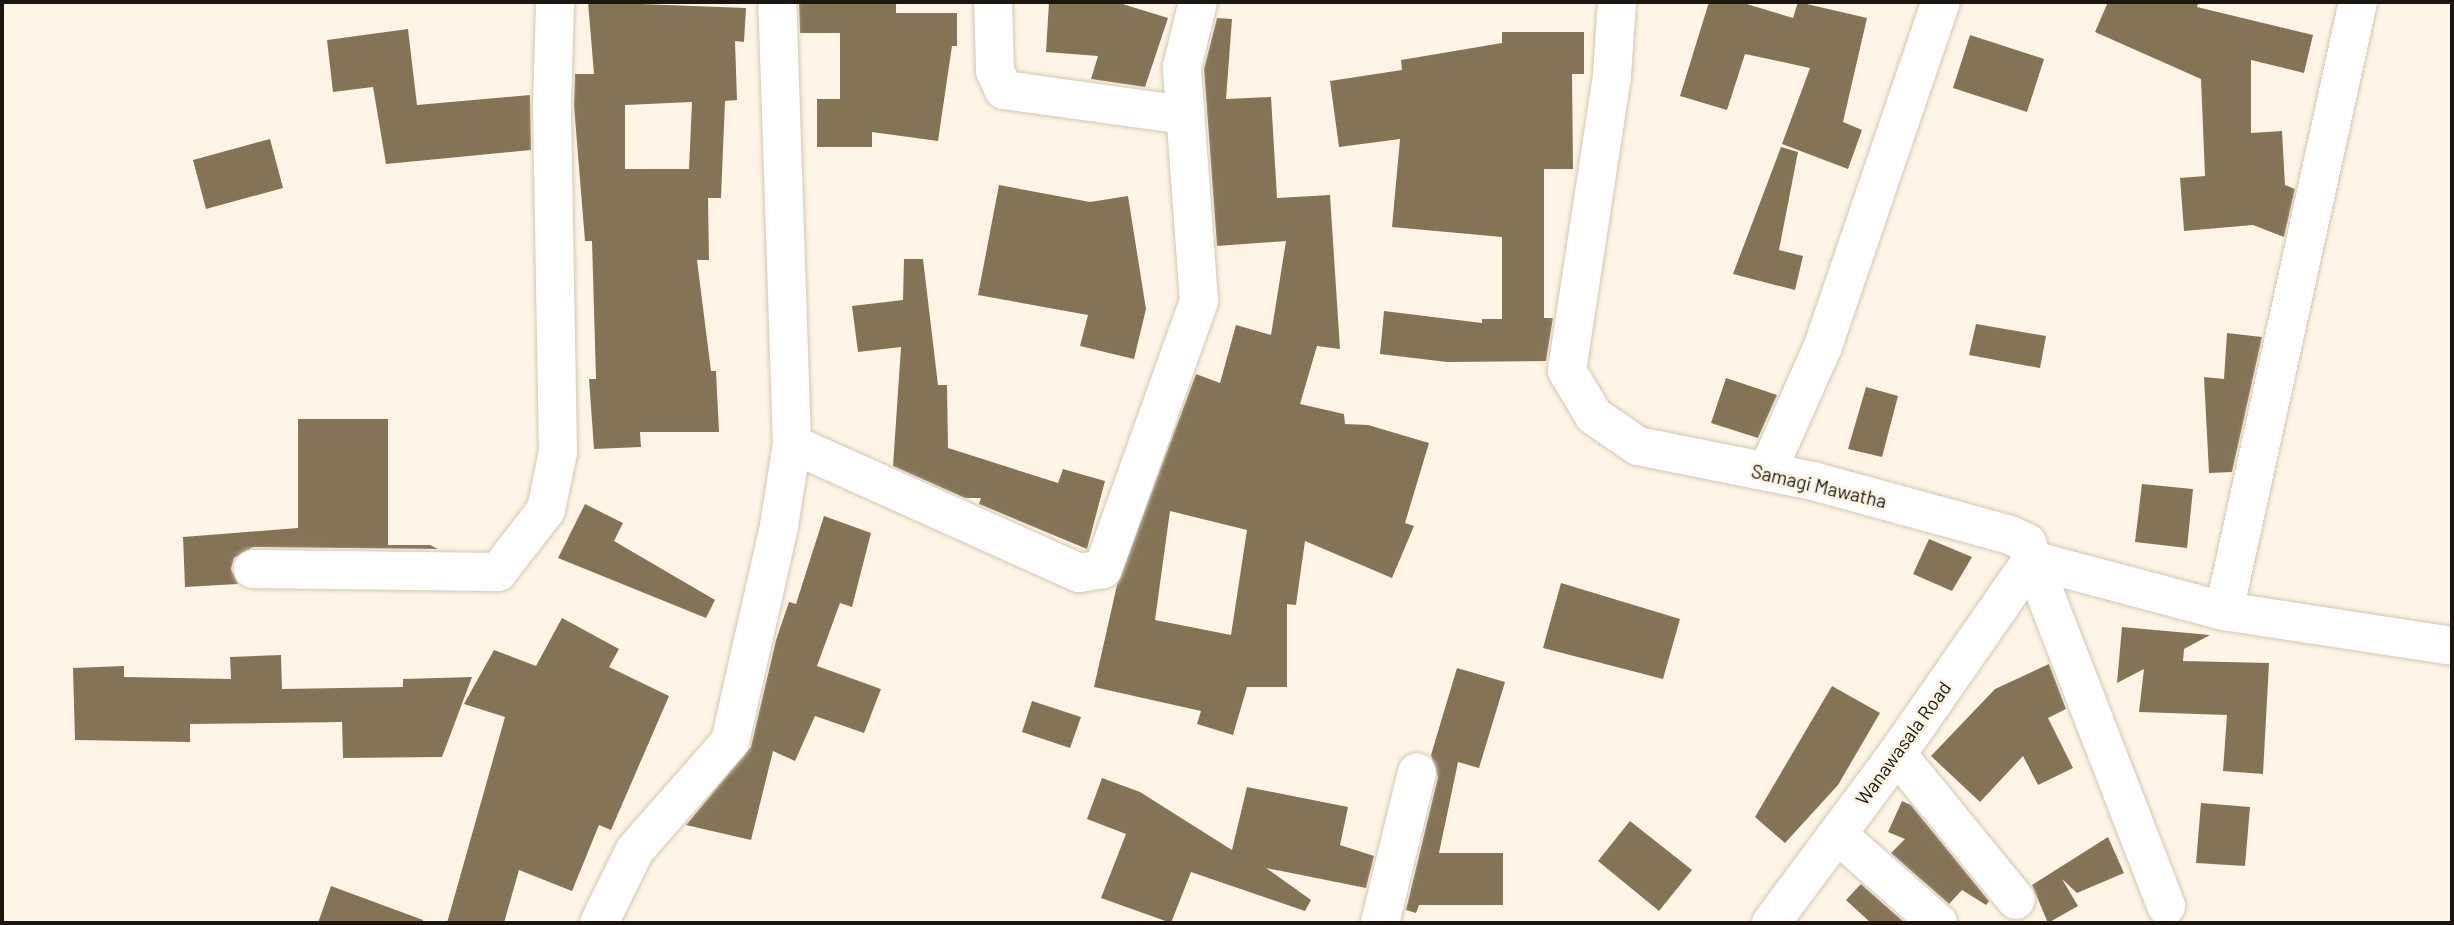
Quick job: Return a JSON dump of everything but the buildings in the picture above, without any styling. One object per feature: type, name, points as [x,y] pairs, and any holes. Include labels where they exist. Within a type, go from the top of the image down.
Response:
[{"type":"street","points":[[253,569],[498,572],[547,510],[558,452],[552,106],[555,2]]},
{"type":"street","points":[[599,923],[635,850],[730,742],[779,526],[792,444],[777,2]]},
{"type":"street","points":[[993,2],[995,71],[1004,90],[1185,115]]},
{"type":"street","points":[[792,444],[1079,573],[1103,569],[1199,301],[1182,67],[1198,2]]},
{"type":"street","name":"Samagi Mawatha","points":[[1617,2],[1612,76],[1567,371],[1594,416],[1638,446],[1767,472],[2010,536],[2028,543],[2032,560]]},
{"type":"street","points":[[1767,472],[1823,346],[1941,2]]},
{"type":"street","points":[[2224,611],[2358,2]]},
{"type":"street","points":[[2032,560],[2224,611],[2452,646]]},
{"type":"street","points":[[2032,560],[2166,906]]},
{"type":"street","name":"Wanawasala Road","points":[[1785,918],[1837,835],[2032,560]]},
{"type":"street","points":[[1897,754],[2016,900]]},
{"type":"street","points":[[1380,923],[1417,772]]},
{"type":"street","points":[[1837,835],[1937,923]]}]
